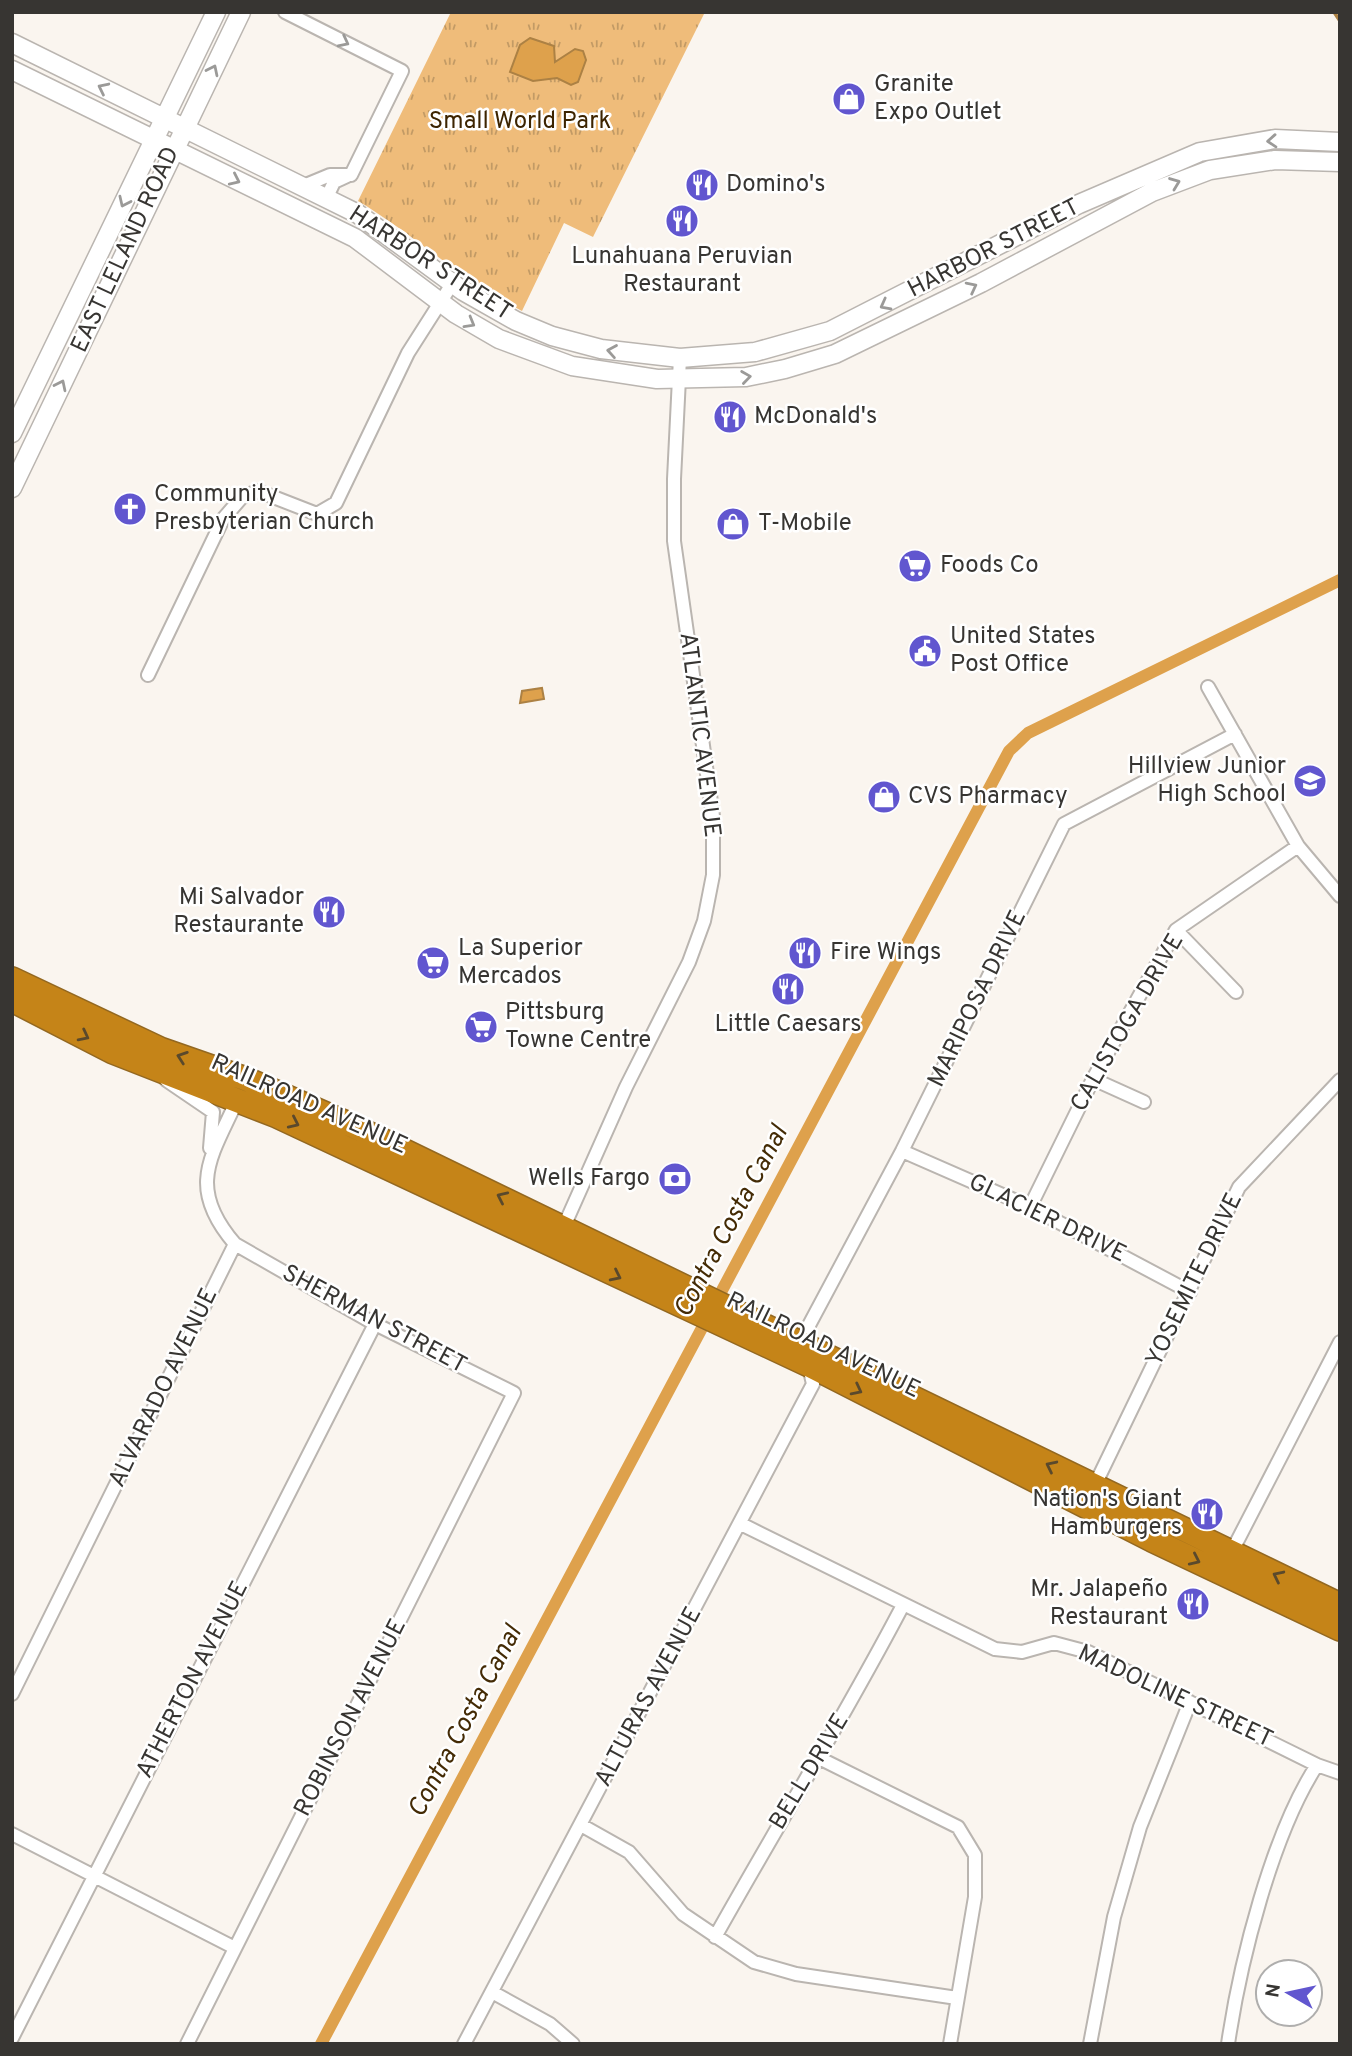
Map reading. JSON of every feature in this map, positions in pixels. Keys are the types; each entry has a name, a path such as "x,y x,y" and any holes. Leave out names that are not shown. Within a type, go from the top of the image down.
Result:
{"highway":[{"name":"RAILROAD AVENUE","path":"12,979 241,1090"},
{"name":"RAILROAD AVENUE","path":"12,1000 113,1052 153,1068 241,1090 353,1126 559,1236 1226,1563 1340,1629"},
{"name":"RAILROAD AVENUE","path":"1226,1563 1340,1605"}],"street":[{"name":"EAST LELAND ROAD","path":"12,433 216,12"},
{"name":"EAST LELAND ROAD","path":"12,488 241,12"},
{"path":"285,12 402,71 351,175 334,182 326,199"},
{"name":"HARBOR STREET","path":"12,43 164,117 382,229 452,284 498,312 552,336 617,352 680,358 735,355 773,349 858,320 1079,204 1178,159 1228,146 1275,139 1340,142"},
{"name":"HARBOR STREET","path":"12,70 355,238 439,302 499,339 559,363 619,375 678,380 731,379 772,372 817,360 868,340 1152,192 1210,170 1275,160 1340,162"},
{"path":"301,187 330,175 351,175"},
{"path":"148,675 216,532 237,501 258,491 317,514 336,503 408,353 452,284"},
{"path":"858,320 868,340"},
{"name":"ATLANTIC AVENUE","path":"559,1236 626,1087 689,961 704,921 713,875 713,816 674,541 680,358"},
{"path":"1208,687 1298,846 1340,896"},
{"name":"MARIPOSA DRIVE","path":"806,1355 807,1329 902,1151 1064,824 1235,734"},
{"name":"CALISTOGA DRIVE","path":"1030,1207 1093,1079 1176,930 1298,846"},
{"path":"1176,930 1236,992"},
{"path":"153,1068 178,1090 213,1112 215,1120 206,1190 210,1209 235,1244"},
{"path":"1093,1079 1144,1102"},
{"name":"YOSEMITE DRIVE","path":"1089,1496 1239,1187 1340,1080"},
{"path":"208,1164 241,1090"},
{"name":"GLACIER DRIVE","path":"902,1151 1030,1207 1190,1292"},
{"name":"SHERMAN STREET","path":"235,1244 375,1324 514,1393"},
{"name":"ALVARADO AVENUE","path":"12,1694 235,1244"},
{"name":"ATHERTON AVENUE","path":"12,2038 93,1874 375,1324"},
{"path":"1226,1563 1340,1342"},
{"name":"ALTURAS AVENUE","path":"464,2044 813,1384 806,1355"},
{"name":"ROBINSON AVENUE","path":"187,2044 514,1393"},
{"name":"MADOLINE STREET","path":"741,1524 995,1649 1022,1652 1054,1643 1087,1651 1317,1765 1340,1773"},
{"name":"BELL DRIVE","path":"715,1937 817,1757 845,1716 903,1605"},
{"path":"1090,2044 1114,1917 1140,1827 1190,1702"},
{"path":"817,1757 958,1827 975,1854 975,1897 950,2044"},
{"path":"1228,2044 1251,1937 1276,1858 1301,1790 1317,1765"},
{"path":"581,1825 629,1852 683,1914 754,1962 796,1974 957,1998"},
{"path":"12,1834 235,1948"},
{"path":"492,1992 550,2024 573,2044"}],"green space":[{"name":"Small World Park","path":"451,12 705,12 593,237 564,223 522,311 479,286 358,201"}],"shaded area":[{"path":"530,38 554,46 555,62 575,49 583,51 586,60 578,82 571,85 557,78 533,81 510,72 520,45"},
{"path":"542,688 544,699 520,703 522,691"}],"waterway":[{"path":"1334,12 1340,21"},
{"name":"Contra Costa Canal","path":"321,2044 1009,751 1028,733 1340,580"}],"place":[{"name":"Granite Expo Outlet","path":"849,99"},
{"name":"Domino's","path":"702,185"},
{"name":"Lunahuana Peruvian Restaurant","path":"682,221"},
{"name":"McDonald's","path":"730,417"},
{"name":"Community Presbyterian Church","path":"130,509"},
{"name":"T-Mobile","path":"733,524"},
{"name":"Foods Co","path":"915,566"},
{"name":"United States Post Office","path":"925,651"},
{"name":"Hillview Junior High School","path":"1310,781"},
{"name":"CVS Pharmacy","path":"884,797"},
{"name":"Mi Salvador Restaurante","path":"329,912"},
{"name":"Fire Wings","path":"805,953"},
{"name":"La Superior Mercados","path":"433,963"},
{"name":"Little Caesars","path":"788,989"},
{"name":"Pittsburg Towne Centre","path":"481,1027"},
{"name":"Wells Fargo","path":"675,1179"},
{"name":"Nation's Giant Hamburgers","path":"1207,1514"},
{"name":"Mr. Jalapeño Restaurant","path":"1193,1604"}]}
